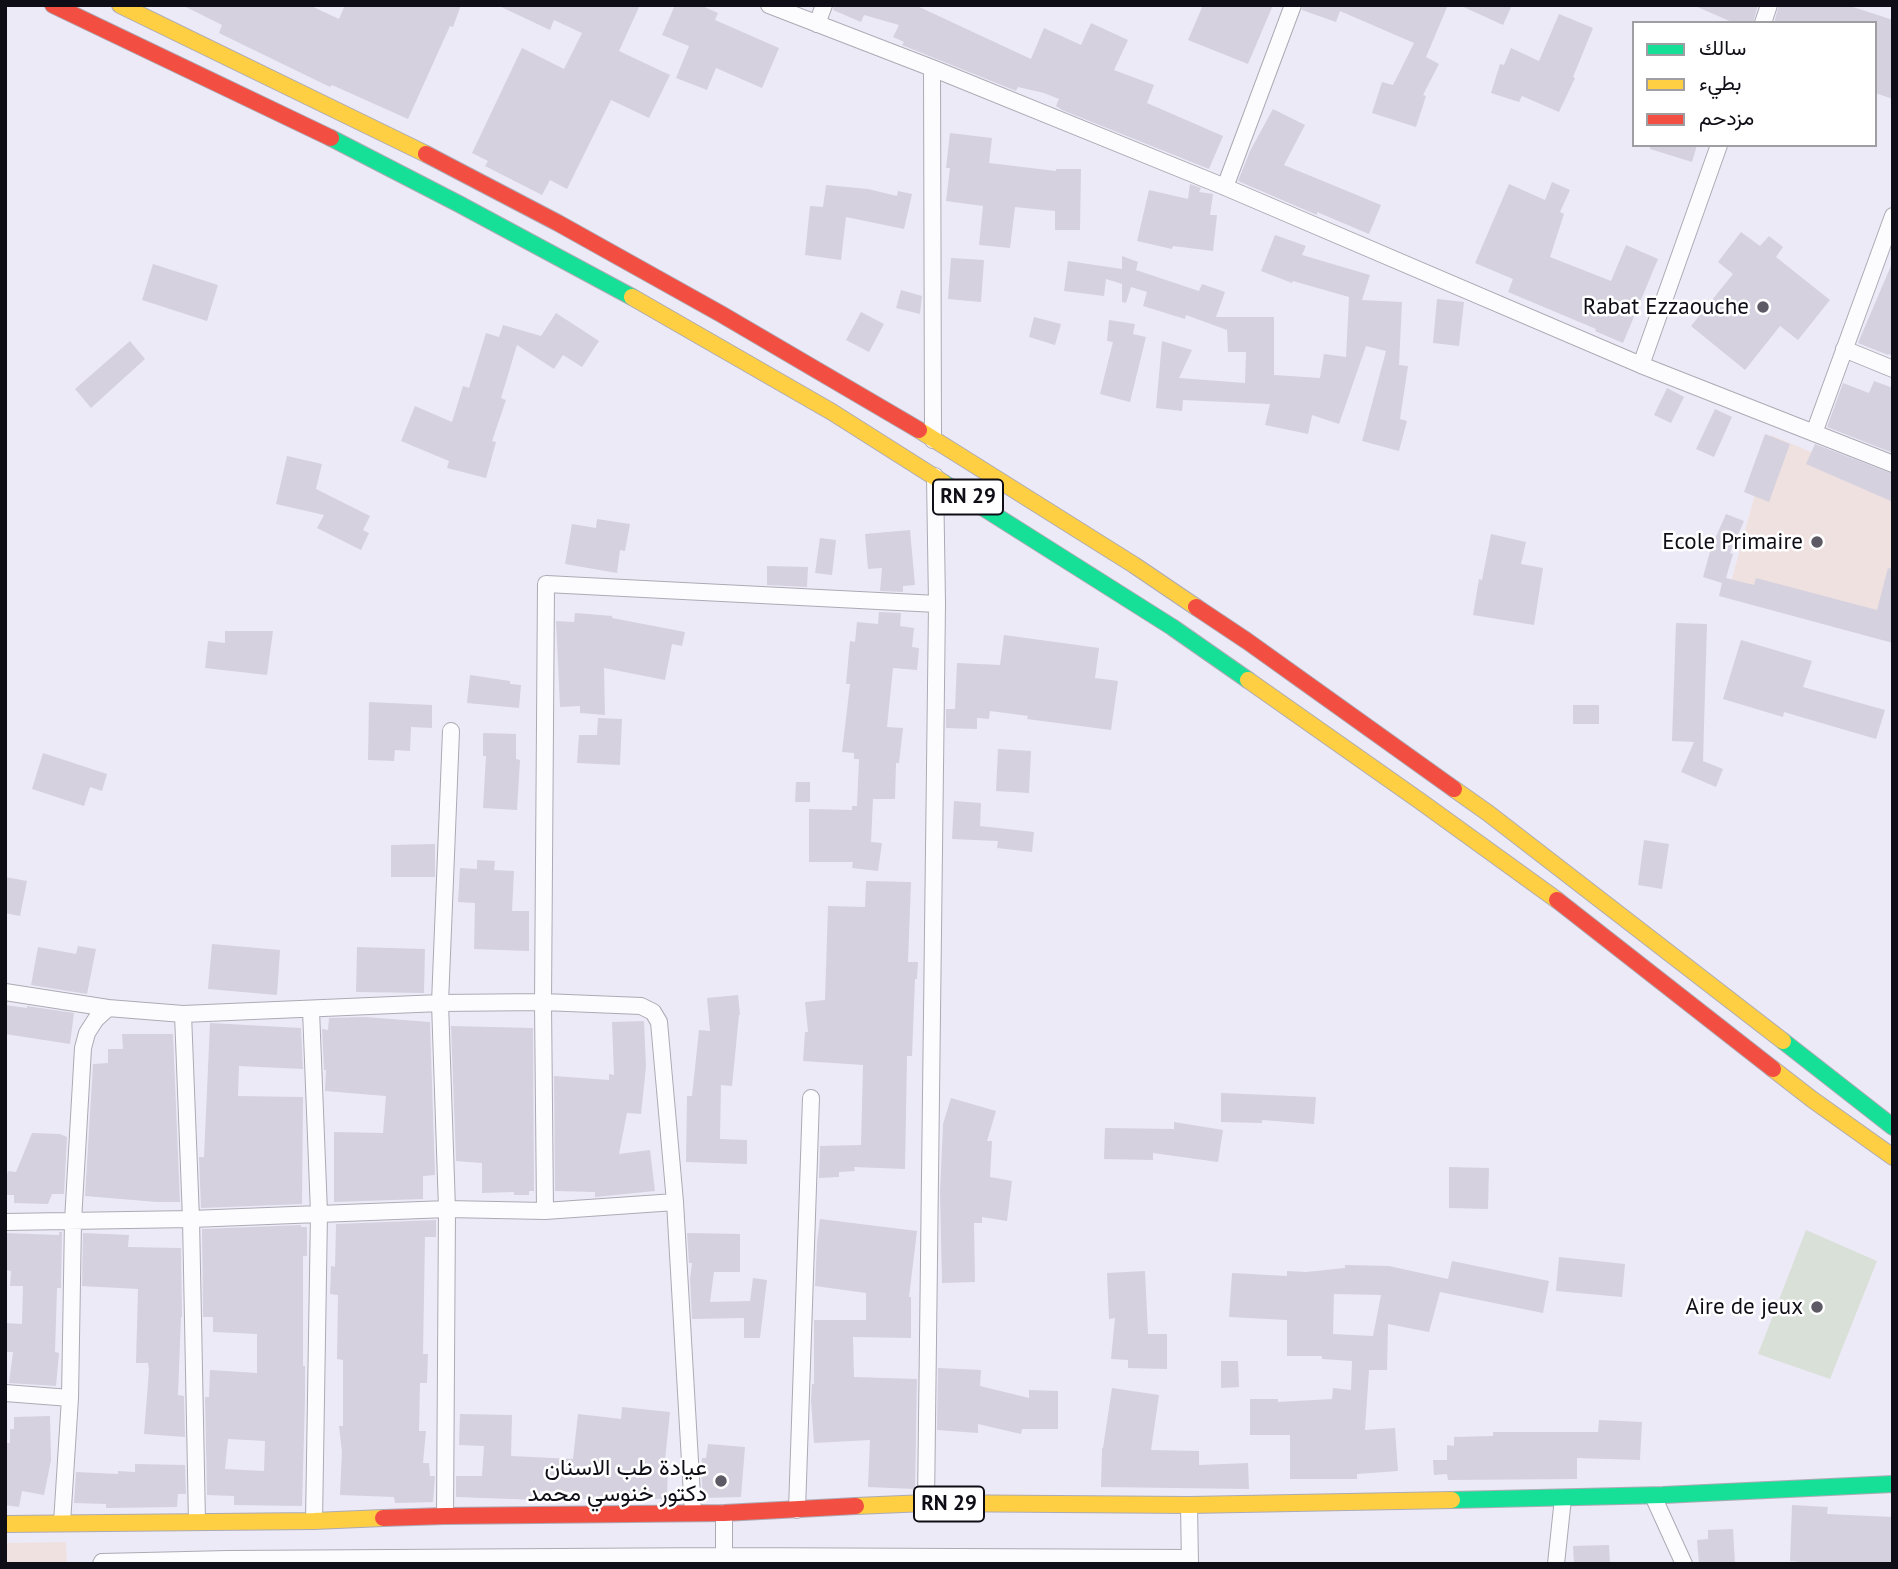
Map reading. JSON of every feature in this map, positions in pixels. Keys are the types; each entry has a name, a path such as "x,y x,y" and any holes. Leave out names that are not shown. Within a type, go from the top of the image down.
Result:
{"main road":[{"name":"RN 29","path":"53,5 335,140 459,204 672,319 832,412 1172,627 1420,801 1544,890 1803,1092 1893,1157"},
{"name":"RN 29","path":"120,5 381,131 558,223 756,334 933,438 1134,565 1247,640 1488,813 1893,1127"},
{"name":"RN 29","path":"5,1524 724,1513 926,1503 1189,1505 1563,1499 1893,1484"}],"street":[{"path":"769,5 1225,187 1641,365 1893,464"},
{"path":"817,24 824,5"},
{"path":"1225,187 1293,5"},
{"path":"926,1503 937,604 933,438 932,68"},
{"path":"1641,365 1718,147"},
{"path":"1814,433 1893,216"},
{"path":"1844,349 1893,369"},
{"path":"545,1211 543,1002 547,584 937,604"},
{"path":"445,1516 447,1209 440,1003 451,731"},
{"path":"5,992 108,1008 183,1014 440,1003 543,1002 641,1006 653,1012 659,1021 675,1202 693,1513"},
{"path":"62,1522 69,1398 73,1221 83,1048 87,1033 96,1019 108,1008"},
{"path":"311,1010 318,1213 314,1521"},
{"path":"183,1014 191,1219 197,1522"},
{"path":"797,1510 811,1098"},
{"path":"5,1222 191,1219 447,1209 545,1211 675,1202"},
{"path":"5,1393 69,1398"},
{"path":"1653,1496 1684,1564"},
{"path":"1556,1564 1563,1499"},
{"path":"101,1564 724,1560 1190,1561 1189,1505"},
{"path":"724,1513 724,1560"}],"shaded area":[{"name":"Ecole Primaire","path":"1771,435 1893,487 1893,637 1727,597"},
{"name":"Aire de jeux","path":"1806,1230 1877,1261 1830,1379 1758,1354"},
{"path":"66,1542 67,1564 5,1564 5,1543"}],"building":[{"path":"182,5 309,5 339,19 345,5 461,5 408,119 332,85 330,87 219,33 222,25"},
{"path":"497,5 640,5 619,51 670,75 649,118 611,100 567,189 550,180 542,195 485,166 488,161 472,153 522,48 564,69 582,33 554,20 550,30"},
{"path":"675,5 700,5 718,13 715,20 779,48 762,88 716,68 707,90 676,78 689,46 662,35"},
{"path":"834,5 915,5 1031,59 1044,28 1081,45 1091,23 1128,40 1114,70 1154,85 1147,103 1223,136 1209,169 1062,110 1056,106 1059,99 1018,87 1016,91 902,45 904,42 893,37 899,25 864,15 861,22 833,10"},
{"path":"1203,5 1273,5 1248,64 1188,40"},
{"path":"1303,5 1448,5 1426,57 1439,64 1423,95 1426,96 1416,127 1372,113 1382,82 1393,85 1414,43 1340,11 1336,22 1302,10"},
{"path":"1459,5 1512,5 1503,25"},
{"path":"1693,5 1758,5 1754,21 1729,21"},
{"path":"1779,5 1847,5 1893,20 1893,99 1877,94 1877,21 1775,21"},
{"path":"1559,14 1593,28 1559,112 1522,96 1519,102 1491,93 1500,64 1504,65 1511,48 1539,61"},
{"path":"1273,109 1305,125 1284,165 1381,205 1369,234 1238,181 1250,151"},
{"path":"950,133 992,138 989,163 1056,171 1081,169 1080,230 1055,230 1055,211 1015,207 1010,248 979,245 983,206 946,201"},
{"path":"1650,147 1696,147 1692,162"},
{"path":"1552,182 1570,190 1560,212 1564,214 1550,257 1611,281 1626,245 1658,259 1623,343 1508,292 1513,279 1475,263 1509,184 1545,200"},
{"path":"1190,184 1201,188 1199,192 1213,194 1210,215 1217,215 1213,251 1173,246 1172,249 1137,241 1149,190 1188,199"},
{"path":"826,185 868,189 897,196 898,191 912,194 904,229 846,217 841,260 805,255 810,206 823,207"},
{"path":"1741,232 1760,246 1769,236 1783,247 1776,257 1830,300 1798,340 1780,326 1745,370 1691,326 1733,274 1718,262"},
{"path":"1275,235 1306,246 1302,255 1370,275 1362,300 1402,302 1399,365 1408,366 1400,419 1407,421 1399,451 1362,441 1386,351 1366,346 1339,424 1312,415 1308,434 1265,425 1270,404 1183,400 1182,411 1156,408 1162,341 1192,350 1179,378 1245,383 1246,352 1228,352 1227,330 1186,315 1185,319 1143,306 1147,292 1131,287 1126,303 1122,302 1122,284 1106,279 1104,296 1064,291 1068,261 1122,269 1122,256 1138,262 1136,270 1199,291 1202,284 1225,292 1216,317 1274,317 1274,375 1320,378 1324,354 1346,357 1349,297 1293,281 1292,283 1261,271"},
{"path":"951,258 984,260 981,302 948,299"},
{"path":"1893,261 1893,356 1858,343"},
{"path":"153,264 218,285 207,321 142,300"},
{"path":"901,290 922,296 920,314 896,308"},
{"path":"1437,299 1464,302 1459,346 1433,343"},
{"path":"861,312 884,324 869,352 846,340"},
{"path":"556,313 599,341 582,367 563,355 554,369 517,345 501,398 506,400 492,441 496,442 486,478 447,468 449,461 401,441 415,406 452,422 463,386 469,388 486,333 499,337 503,325 541,336"},
{"path":"1034,317 1061,324 1055,345 1029,337"},
{"path":"1109,320 1135,324 1133,334 1146,337 1130,402 1100,394 1113,342 1107,341"},
{"path":"130,341 145,359 91,408 75,389"},
{"path":"1874,381 1893,388 1893,453 1827,427 1843,383 1869,393"},
{"path":"1667,388 1684,397 1671,423 1654,415"},
{"path":"1715,409 1732,417 1714,457 1696,449"},
{"path":"1765,434 1790,444 1769,502 1744,492"},
{"path":"1815,444 1893,474 1893,502 1806,464"},
{"path":"287,456 322,464 316,489 370,516 363,530 369,533 361,550 317,528 324,515 276,504"},
{"path":"1726,514 1744,521 1730,553 1733,554 1726,578 1754,585 1756,578 1877,610 1888,568 1893,569 1893,643 1719,596 1722,583 1703,577 1711,548"},
{"path":"597,519 630,524 625,551 620,550 617,573 565,564 572,524 596,528"},
{"path":"910,530 915,585 903,586 903,592 880,591 882,568 868,569 865,534"},
{"path":"1491,534 1526,542 1521,564 1543,568 1534,625 1473,615"},
{"path":"820,538 836,540 832,575 815,573"},
{"path":"767,566 808,567 807,587 767,585"},
{"path":"879,612 901,613 900,626 914,628 912,647 919,648 917,670 893,668 887,727 903,728 899,763 896,763 895,799 873,799 871,842 882,843 878,871 852,868 853,862 809,862 809,809 852,810 852,806 857,806 859,759 854,759 854,753 842,752 850,684 846,684 850,641 855,642 857,622 878,624"},
{"path":"575,613 612,616 685,632 682,646 672,644 665,680 604,668 605,715 580,713 580,706 560,707 556,621 574,622"},
{"path":"1676,623 1707,624 1703,761 1723,769 1716,787 1681,772 1694,742 1672,741"},
{"path":"225,631 273,631 267,675 205,668 208,641 225,643"},
{"path":"1004,635 1099,648 1095,678 1118,681 1111,730 1027,719 1028,716 990,711 989,719 977,718 977,729 946,728 946,709 955,709 957,663 1000,665"},
{"path":"1741,640 1812,661 1803,687 1885,710 1876,739 1784,712 1783,717 1723,699"},
{"path":"470,675 521,685 519,708 467,703"},
{"path":"369,702 432,705 432,728 411,727 410,751 395,750 394,761 368,760"},
{"path":"1573,705 1599,705 1599,724 1573,724"},
{"path":"598,718 622,719 620,765 577,763 579,735 597,735"},
{"path":"483,733 516,734 516,759 520,760 517,810 483,808 486,756 483,756"},
{"path":"998,749 1031,751 1029,793 996,791"},
{"path":"43,753 107,774 102,791 90,787 84,806 32,789"},
{"path":"796,782 810,782 810,802 795,802"},
{"path":"954,801 981,803 980,826 1034,832 1032,852 997,848 998,841 952,839"},
{"path":"1644,840 1669,844 1662,889 1638,885"},
{"path":"435,844 435,877 391,877 391,845"},
{"path":"477,860 495,861 494,870 514,871 512,911 529,911 529,951 474,949 475,903 458,902 460,868 477,869"},
{"path":"5,877 27,881 20,916 5,913"},
{"path":"866,881 911,882 908,962 918,962 912,1056 907,1056 905,1169 854,1167 855,1171 839,1172 839,1177 819,1178 820,1146 861,1145 863,1065 803,1061 805,1032 808,1032 805,1002 825,1000 828,906 865,907"},
{"path":"212,944 280,950 277,995 208,989"},
{"path":"78,946 96,949 87,994 31,985 38,947 76,954"},
{"path":"357,947 425,949 424,993 356,992"},
{"path":"738,995 740,1015 732,1086 721,1085 720,1139 747,1140 747,1164 686,1162 687,1096 692,1096 699,1030 710,1031 707,998"},
{"path":"5,1005 74,1013 70,1044 5,1034"},
{"path":"365,1017 430,1022 435,1175 423,1176 423,1199 334,1202 334,1132 383,1133 386,1096 325,1091 322,1029 328,1030 329,1018"},
{"path":"644,1021 646,1067 641,1114 627,1113 619,1154 650,1150 655,1191 595,1197 595,1192 555,1191 554,1076 609,1080 609,1074 614,1075 612,1022"},
{"path":"210,1023 301,1028 303,1069 239,1066 238,1096 303,1097 302,1204 201,1208 199,1157 204,1157"},
{"path":"451,1026 533,1028 534,1191 529,1191 529,1195 514,1195 514,1192 482,1193 482,1163 456,1161"},
{"path":"122,1034 173,1034 180,1202 85,1196 93,1064 108,1063 108,1049 123,1049"},
{"path":"1221,1093 1316,1097 1314,1124 1262,1120 1262,1123 1221,1122"},
{"path":"951,1098 996,1111 987,1141 992,1141 990,1177 1012,1181 1007,1221 982,1217 982,1223 974,1223 975,1282 942,1283 940,1192 943,1124"},
{"path":"1174,1122 1223,1130 1218,1162 1153,1153 1153,1160 1104,1159 1105,1128 1174,1129"},
{"path":"32,1133 60,1134 67,1137 64,1194 52,1194 48,1204 14,1203 14,1195 5,1195 8,1171 16,1172"},
{"path":"1449,1167 1489,1168 1488,1209 1449,1208"},
{"path":"820,1219 917,1231 909,1297 911,1338 853,1337 854,1377 917,1379 915,1489 868,1487 870,1440 814,1443 811,1400 814,1384 814,1320 866,1320 866,1293 815,1286"},
{"path":"436,1220 436,1237 425,1237 423,1354 428,1354 427,1383 420,1383 419,1431 426,1431 423,1463 429,1463 430,1476 435,1476 433,1502 395,1503 394,1497 340,1495 342,1452 339,1426 343,1426 343,1360 337,1359 338,1295 330,1294 331,1266 335,1267 336,1224"},
{"path":"301,1225 307,1227 307,1256 303,1256 305,1399 302,1506 234,1505 234,1496 207,1495 205,1397 209,1397 210,1370 257,1373 257,1334 213,1332 213,1317 203,1317 202,1229","holes":["228,1439 265,1441 264,1471 225,1469"]},
{"path":"59,1232 62,1232 61,1288 57,1288 55,1352 59,1353 56,1386 9,1383 13,1352 5,1352 5,1323 22,1324 23,1286 10,1286 11,1271 5,1270 5,1233 59,1235"},
{"path":"83,1233 129,1235 128,1247 181,1248 182,1317 178,1395 184,1396 185,1437 144,1434 149,1370 148,1363 136,1363 138,1289 82,1286"},
{"path":"687,1233 740,1234 740,1272 714,1272 710,1302 750,1301 753,1278 767,1280 760,1338 744,1338 744,1318 692,1319 692,1263 689,1263"},
{"path":"1559,1257 1625,1264 1622,1297 1556,1291"},
{"path":"1452,1261 1549,1281 1543,1313 1440,1292 1429,1332 1388,1324 1387,1370 1369,1370 1365,1430 1395,1428 1398,1471 1357,1474 1357,1479 1290,1479 1290,1435 1250,1435 1250,1399 1278,1399 1278,1402 1332,1399 1333,1388 1351,1390 1352,1361 1322,1359 1322,1356 1287,1356 1287,1320 1229,1317 1232,1273 1287,1276 1287,1271 1345,1268 1345,1265 1389,1266 1448,1279","holes":["1334,1294 1381,1295 1373,1336 1333,1334"]},
{"path":"1145,1271 1148,1334 1167,1334 1167,1369 1128,1368 1128,1360 1111,1359 1115,1318 1109,1319 1107,1273"},
{"path":"1221,1361 1238,1361 1239,1387 1221,1388"},
{"path":"938,1368 981,1370 980,1386 1029,1398 1029,1390 1058,1391 1058,1429 1022,1429 1021,1434 978,1424 978,1433 937,1430"},
{"path":"1112,1388 1159,1395 1151,1450 1199,1451 1199,1465 1248,1463 1249,1489 1101,1487 1102,1448"},
{"path":"622,1407 670,1412 665,1460 668,1460 667,1499 575,1499 575,1492 540,1491 540,1500 456,1497 456,1476 482,1476 484,1446 459,1445 460,1414 512,1415 511,1456 573,1459 578,1414 621,1419"},
{"path":"50,1416 51,1460 44,1495 22,1491 19,1507 5,1505 5,1443 10,1443 10,1429 14,1429 14,1417"},
{"path":"1599,1420 1642,1422 1640,1460 1577,1458 1577,1479 1448,1480 1447,1474 1434,1475 1433,1460 1447,1460 1447,1445 1454,1446 1454,1437 1493,1436 1493,1432 1598,1432"},
{"name":"عيادة طب الاسنان دكتور خنوسي محمد","path":"708,1444 745,1447 741,1497 703,1498 701,1468"},
{"path":"135,1464 185,1465 186,1494 178,1494 177,1507 106,1508 106,1504 74,1503 76,1472 135,1472"},
{"path":"1792,1505 1828,1507 1827,1514 1893,1517 1893,1564 1790,1561"},
{"path":"1733,1529 1735,1564 1699,1564 1697,1540 1708,1539 1708,1530"},
{"path":"1609,1545 1610,1564 1574,1564 1573,1546"}],"traffic: fast":[{"path":"331,138 632,297"},
{"path":"944,483 1172,627 1248,680"},
{"path":"1783,1041 1893,1127"},
{"path":"1452,1500 1663,1495 1893,1484"}],"traffic: slow":[{"path":"120,5 426,154"},
{"path":"632,297 832,412 944,483"},
{"path":"919,430 1196,607"},
{"path":"1248,680 1557,900"},
{"path":"1454,789 1783,1041"},
{"path":"1773,1069 1893,1157"},
{"path":"856,1506 926,1503 1189,1505 1452,1500"},
{"path":"5,1524 383,1518"}],"traffic: jam":[{"path":"53,5 331,138"},
{"path":"426,154 558,223 721,314 919,430"},
{"path":"1196,607 1454,789"},
{"path":"1557,900 1773,1069"},
{"path":"383,1518 724,1513 856,1506"}],"place":[{"name":"Rabat Ezzaouche","path":"1763,307"},
{"name":"Ecole Primaire","path":"1817,542"},
{"name":"Aire de jeux","path":"1817,1307"},
{"name":"عيادة طب الاسنان دكتور خنوسي محمد","path":"721,1481"}]}
